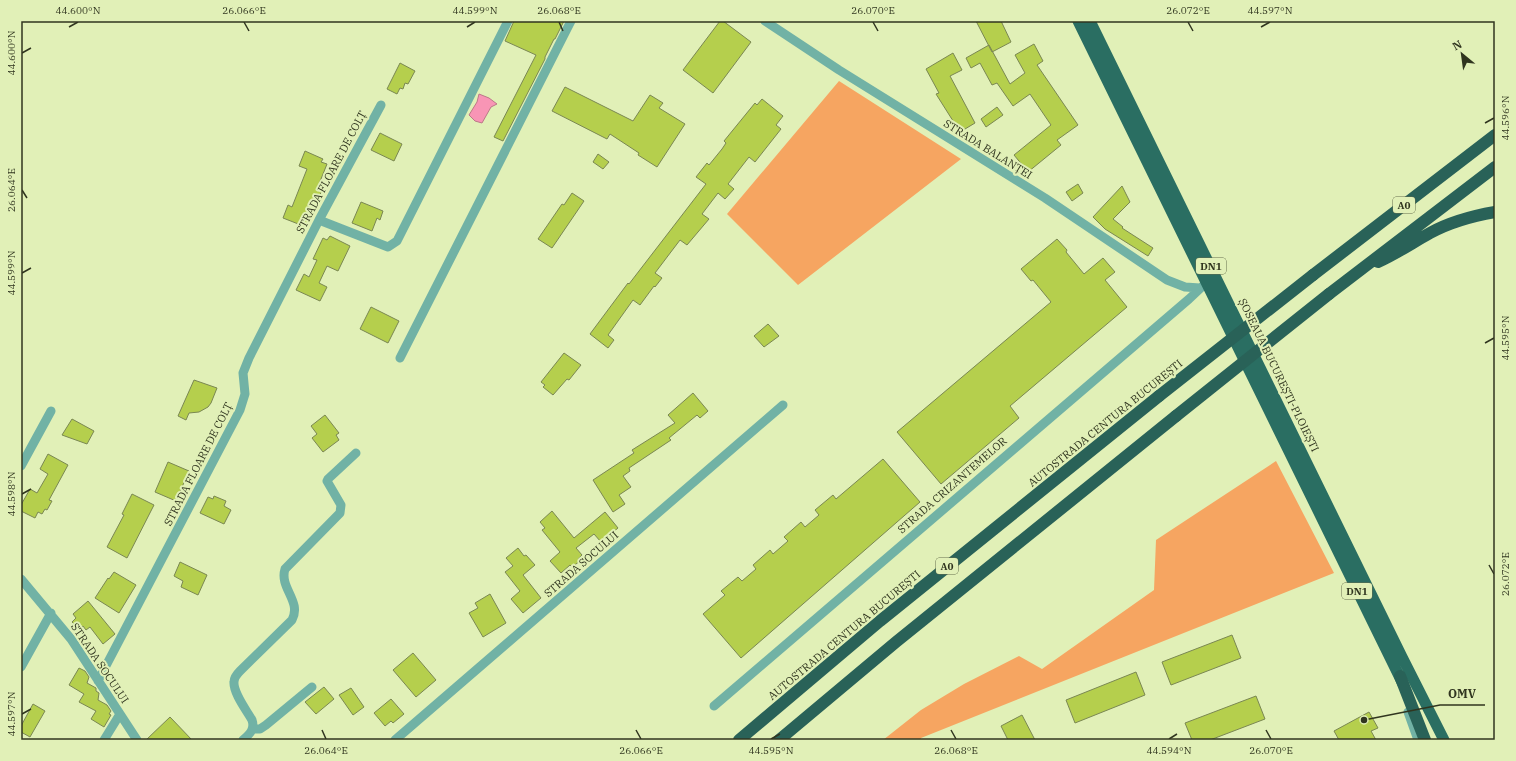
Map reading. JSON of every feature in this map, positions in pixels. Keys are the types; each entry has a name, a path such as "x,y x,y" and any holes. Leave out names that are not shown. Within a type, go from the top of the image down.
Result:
{"highway":[{"name":"DN1","path":"1078,21 1203,286 1431,740"},
{"name":"ȘOSEAUA BUCUREȘTI-PLOIEȘTI","path":"1090,21 1444,740"},
{"name":"AUTOSTRADA CENTURA BUCUREȘTI","path":"739,740 880,621 1159,396 1313,274 1495,135"},
{"name":"A0","path":"779,740 902,637 1176,416 1355,273 1495,167"},
{"path":"1355,273 1394,255 1430,233 1449,224 1473,216 1495,212"},
{"path":"1400,676 1425,740"}],"street":[{"path":"319,220 388,248 396,241 508,21"},
{"path":"400,358 571,21"},
{"name":"STRADA BALANȚEI","path":"765,21 839,70 1045,198 1167,280 1185,287 1203,286"},
{"name":"STRADA FLOARE DE COLȚ","path":"98,681 240,410 246,394 244,373 248,358 319,220 381,105"},
{"name":"STRADA CRIZANTEMELOR","path":"714,706 1203,286"},
{"name":"STRADA SOCULUI","path":"395,740 783,405"},
{"path":"21,466 51,411"},
{"path":"253,729 252,720 236,692 234,684 235,678 240,671 292,620 295,606 283,580 284,569 340,513 341,505 328,484 328,479 356,453"},
{"name":"STRADA SOCULUI","path":"21,579 51,613 70,639 137,740"},
{"path":"21,667 51,613"},
{"path":"1400,676 1406,704 1418,740"},
{"path":"243,740 253,729 260,729 266,726 312,687"},
{"path":"104,740 120,714"}],"shaded area":[{"path":"839,81 961,159 798,285 727,214"},
{"path":"479,94 489,98 497,104 491,107 482,123 475,121 469,115 477,102"},
{"path":"1276,461 1334,573 921,738 921,740 883,740 921,710 964,684 1019,656 1042,669 1154,590 1156,540"}],"building":[{"path":"514,21 564,21 503,141 494,137 536,55 505,41"},
{"path":"720,21 723,21 751,42 713,93 683,70"},
{"path":"976,21 1001,21 1011,42 992,52"},
{"path":"1034,44 1043,61 1037,65 1078,125 1057,140 1061,145 1028,172 1014,155 1051,125 1030,94 1013,106 997,83 992,85 980,63 971,68 966,58 989,45 1010,84 1025,73 1015,55"},
{"path":"953,53 962,70 950,76 975,123 960,132 936,94 939,93 926,69"},
{"path":"400,63 415,71 408,84 405,83 403,89 400,88 397,94 387,89"},
{"path":"565,87 633,121 650,95 663,103 659,108 685,124 657,167 610,134 607,139 552,111"},
{"path":"762,99 783,116 776,125 781,129 755,162 749,157 728,184 734,189 725,199 718,193 702,214 709,219 687,245 680,240 655,273 662,278 640,305 633,300 608,335 614,340 608,348 590,334 706,184 696,177 707,163 709,165 722,149 726,143 724,141 755,103 757,105"},
{"path":"997,107 1003,115 986,127 981,119"},
{"path":"380,133 402,144 394,161 371,150"},
{"path":"305,151 323,159 321,162 327,164 317,189 322,191 313,206 306,227 283,218 288,205 292,207 307,169 299,166"},
{"path":"598,154 609,162 603,169 593,162"},
{"path":"1078,184 1083,193 1072,201 1066,192"},
{"path":"1122,186 1130,202 1113,219 1123,227 1122,228 1153,248 1148,256 1105,229 1093,217"},
{"path":"572,193 584,201 552,248 538,239 562,204 564,205"},
{"path":"361,202 383,211 380,220 377,218 372,231 352,223"},
{"path":"330,236 350,246 338,271 327,266 319,283 327,287 320,301 296,290 304,274 309,277 317,260 313,259 323,238 327,240"},
{"path":"1057,239 1084,274 1103,258 1115,272 1105,280 1127,307 1010,406 1019,418 941,484 897,432 1051,302 1033,280 1031,281 1021,269"},
{"path":"371,307 399,321 388,343 360,329"},
{"path":"768,324 779,336 764,347 754,336"},
{"path":"564,353 581,365 569,380 567,379 553,395 543,387 545,385 541,382"},
{"path":"194,380 217,388 208,407 199,412 189,413 186,420 178,416"},
{"path":"693,393 708,411 700,418 697,415 669,438 671,440 629,468 630,471 623,476 631,487 619,495 625,504 613,512 593,480 634,453 632,450 675,423 668,415"},
{"path":"325,415 339,433 336,435 339,440 323,452 312,438 317,434 311,426"},
{"path":"72,419 94,431 87,444 62,435"},
{"path":"48,454 68,465 49,500 52,501 47,510 45,509 42,514 38,512 35,518 21,511 21,505 30,489 37,493 48,474 40,469"},
{"path":"883,459 920,502 741,658 703,614 725,595 721,591 738,577 742,581 756,569 753,565 770,550 773,554 788,541 784,537 801,522 805,527 819,515 815,510 833,495 836,499"},
{"path":"168,462 189,471 176,501 155,492"},
{"path":"132,494 154,505 127,558 107,547 124,515 122,514"},
{"path":"214,496 226,501 224,506 231,510 224,524 200,513 208,497 213,499"},
{"path":"552,511 574,538 605,512 618,528 601,542 594,534 576,548 582,555 578,559 580,561 572,567 570,565 561,573 550,561 560,552 542,530 545,528 540,522"},
{"path":"518,548 524,556 526,555 535,565 523,575 541,598 523,613 511,599 520,591 505,572 513,566 506,558"},
{"path":"180,562 207,575 198,595 181,587 183,581 174,576"},
{"path":"114,572 136,585 119,613 95,598 108,578 109,579"},
{"path":"490,594 506,623 483,637 469,613 478,608 475,603"},
{"path":"88,601 115,634 103,644 90,627 86,630 83,626 79,629 72,622 76,618 73,614"},
{"path":"1232,635 1241,658 1171,685 1162,662"},
{"path":"413,653 436,680 416,697 393,670"},
{"path":"79,668 85,671 89,677 87,683 96,688 96,691 99,693 98,700 107,705 111,711 109,714 111,715 104,727 91,719 96,711 79,702 84,694 69,685"},
{"path":"1136,672 1145,695 1075,723 1066,700"},
{"path":"324,687 334,699 316,714 305,702"},
{"path":"351,688 364,707 353,715 339,695"},
{"path":"1256,696 1265,719 1210,740 1192,740 1185,723"},
{"path":"391,699 404,714 393,723 391,721 385,726 374,713"},
{"path":"33,704 45,711 30,737 21,732 21,726"},
{"path":"1369,712 1378,728 1371,731 1376,740 1339,740 1334,731"},
{"path":"1022,715 1035,740 1008,740 1001,726"},
{"path":"170,717 192,740 146,740"}],"place":[{"name":"OMV","path":"1364,720"}]}
